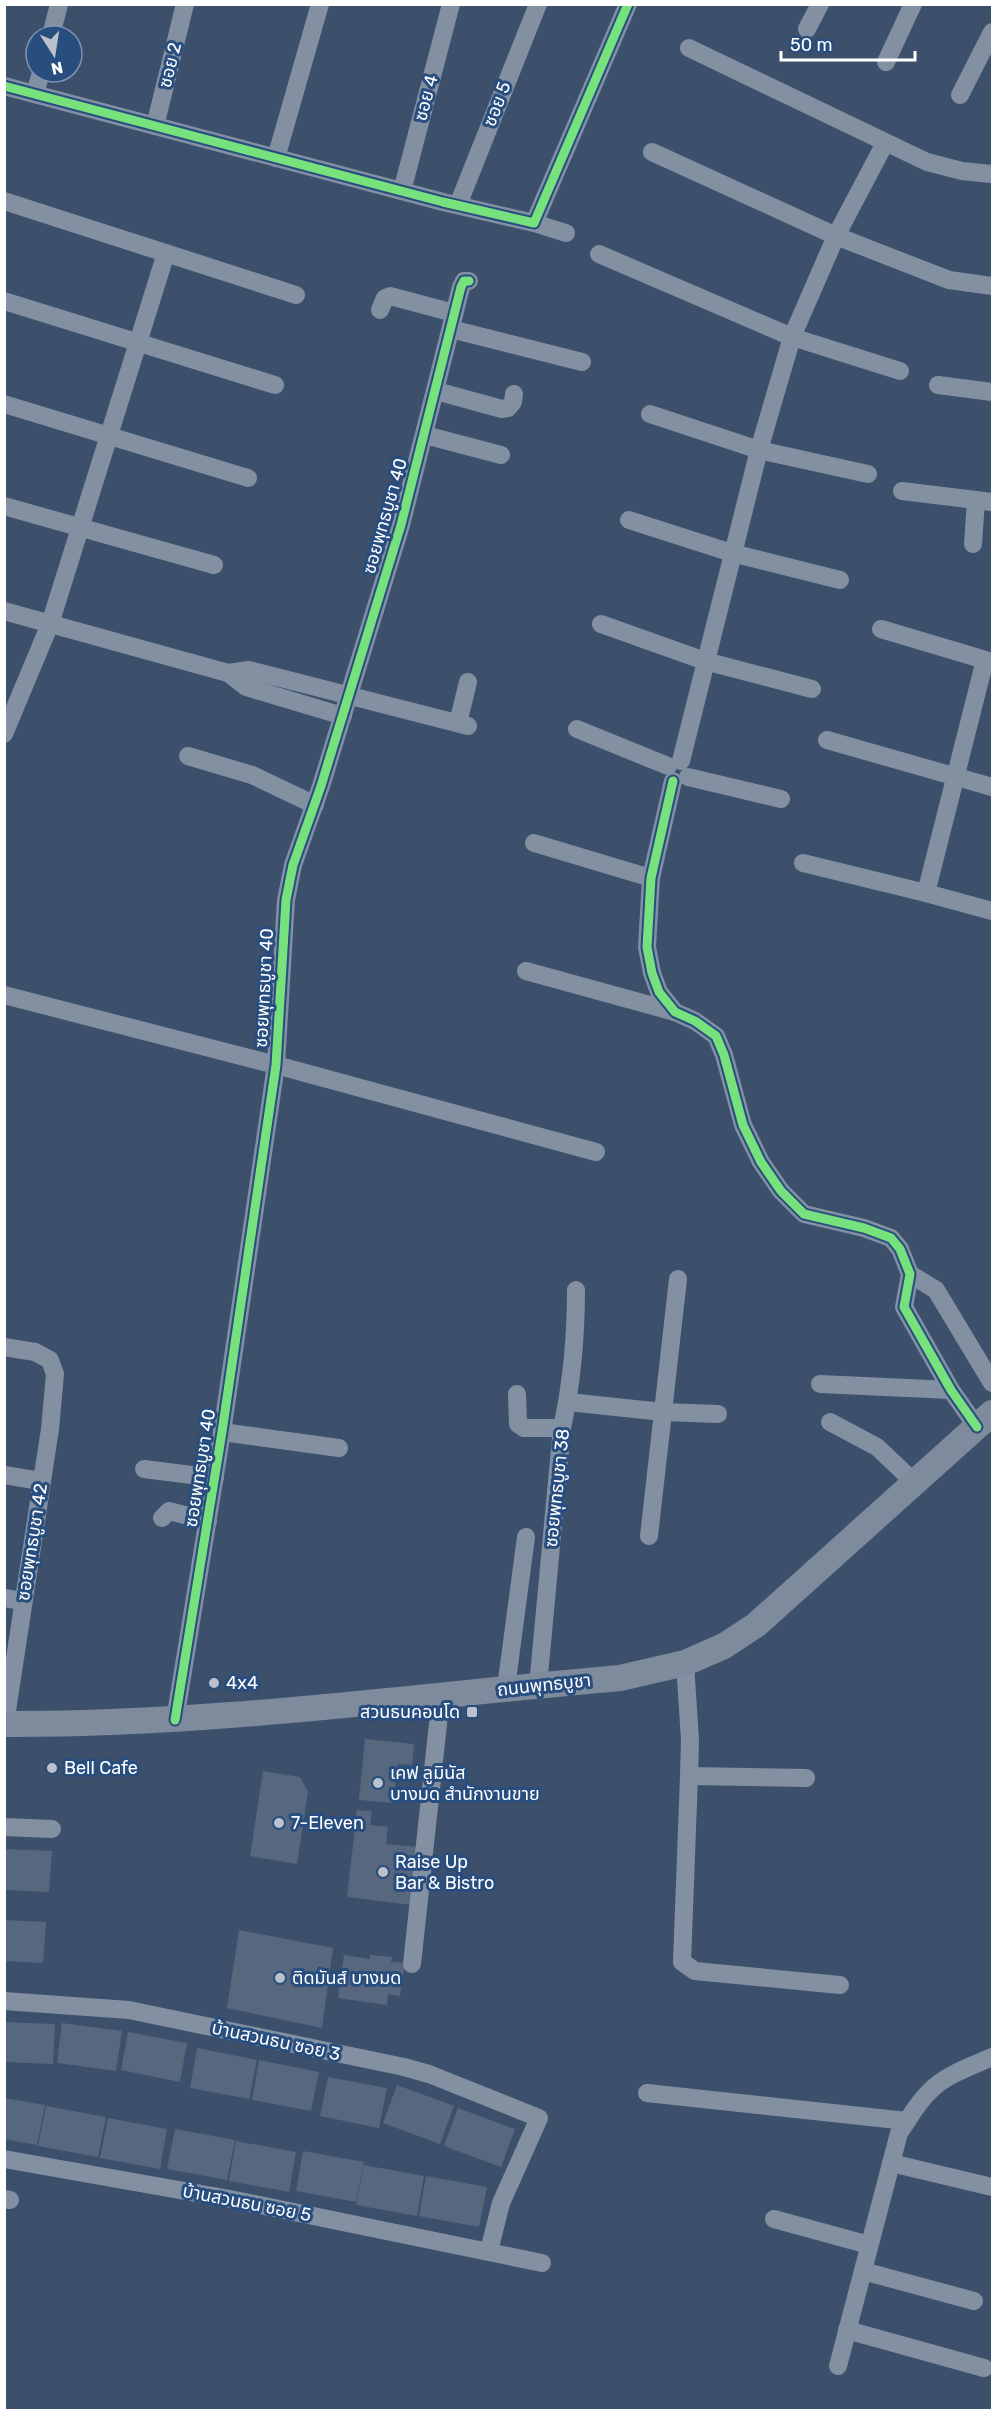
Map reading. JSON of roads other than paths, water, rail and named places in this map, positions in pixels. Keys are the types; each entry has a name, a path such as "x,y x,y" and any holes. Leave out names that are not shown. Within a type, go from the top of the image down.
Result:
{"main road":[{"name":"ถนนพุทธบูชา","path":"5,1724 100,1724 175,1720 633,1676 685,1663 724,1646 756,1625 985,1420"}],"street":[{"path":"54,24 59,4"},
{"name":"ซอย 2","path":"155,126 185,4"},
{"path":"276,158 320,4"},
{"name":"ซอย 4","path":"402,191 451,4"},
{"name":"ซอย 5","path":"458,205 538,4"},
{"path":"534,223 628,4"},
{"path":"807,29 820,4"},
{"path":"886,62 913,4"},
{"path":"960,95 993,32"},
{"path":"689,48 927,162 962,171 993,174"},
{"path":"35,94 38,84"},
{"path":"4,86 566,233"},
{"path":"675,1012 659,992 646,948 651,878 732,553 792,337 836,236 885,143"},
{"path":"652,152 836,236 949,280 993,286"},
{"path":"4,201 296,295"},
{"path":"4,734 50,624 166,253"},
{"path":"599,254 792,337 900,371"},
{"name":"ซอยพุทธบูชา 40","path":"175,1720 222,1432 276,1065 286,900 293,865 315,805 401,525 462,284 469,281"},
{"path":"380,310 385,298 390,296 453,321 582,362"},
{"path":"4,301 275,385"},
{"path":"938,385 993,392"},
{"path":"436,391 502,410 508,408 513,402 514,394"},
{"path":"4,404 248,478"},
{"path":"650,414 759,450 868,474"},
{"path":"425,435 501,455"},
{"path":"902,491 984,501 973,544"},
{"path":"4,506 214,565"},
{"path":"629,520 732,553 840,580"},
{"path":"4,611 228,673 246,687 343,716"},
{"path":"601,624 705,661 812,689"},
{"path":"881,628 989,661 954,777 926,893"},
{"path":"228,673 249,670 463,724 468,682"},
{"path":"577,729 678,771 781,799"},
{"path":"827,740 993,787"},
{"path":"188,756 252,775 315,805"},
{"path":"534,843 651,878"},
{"path":"803,863 993,911"},
{"path":"526,971 675,1012 695,1020 716,1036 724,1055 743,1125 761,1162 781,1191 804,1214 864,1228 891,1238 900,1250 910,1274 904,1307 951,1390 985,1420"},
{"path":"4,995 276,1065 596,1152"},
{"path":"910,1274 936,1290 993,1383"},
{"path":"649,1536 678,1279"},
{"name":"ซอยพุทธบูชา 38","path":"538,1686 562,1428 568,1402 576,1334 576,1290"},
{"name":"ซอยพุทธบูชา 42","path":"4,1347 35,1352 50,1360 55,1374 51,1429 41,1481 5,1724"},
{"path":"820,1384 951,1390"},
{"path":"517,1394 518,1424 524,1428 562,1428"},
{"path":"568,1402 663,1412 718,1414"},
{"path":"830,1422 877,1447 915,1483"},
{"path":"222,1432 339,1448"},
{"path":"144,1469 214,1478"},
{"path":"4,1475 41,1481"},
{"path":"162,1518 169,1511 208,1521"},
{"path":"506,1689 526,1537"},
{"path":"4,1598 23,1601"},
{"path":"685,1663 690,1740 682,1962 695,1971 840,1985"},
{"path":"412,1964 441,1696"},
{"path":"689,1776 806,1778"},
{"path":"4,1827 52,1829"},
{"name":"บ้านสวนธน ซอย 3","path":"4,2001 129,2010 404,2067 429,2074 539,2118 501,2203 489,2251"},
{"path":"838,2366 898,2133 917,2104 932,2088 965,2069 993,2057"},
{"path":"647,2093 908,2121"},
{"name":"บ้านสวนธน ซอย 5","path":"4,2159 230,2199 542,2263"},
{"path":"891,2163 993,2187"},
{"path":"774,2219 869,2246"},
{"path":"863,2271 974,2301"},
{"path":"847,2330 984,2368"}],"place":[{"name":"4x4","path":"214,1683"},
{"name":"สวนธนคอนโด","path":"472,1712"},
{"name":"Bell Cafe","path":"52,1768"},
{"name":"เคฟ ลูมินัส บางมด สำนักงานขาย","path":"378,1783"},
{"name":"7-Eleven","path":"279,1823"},
{"name":"Raise Up Bar & Bistro","path":"383,1872"},
{"name":"ติดมันส์ บางมด","path":"280,1978"}]}
